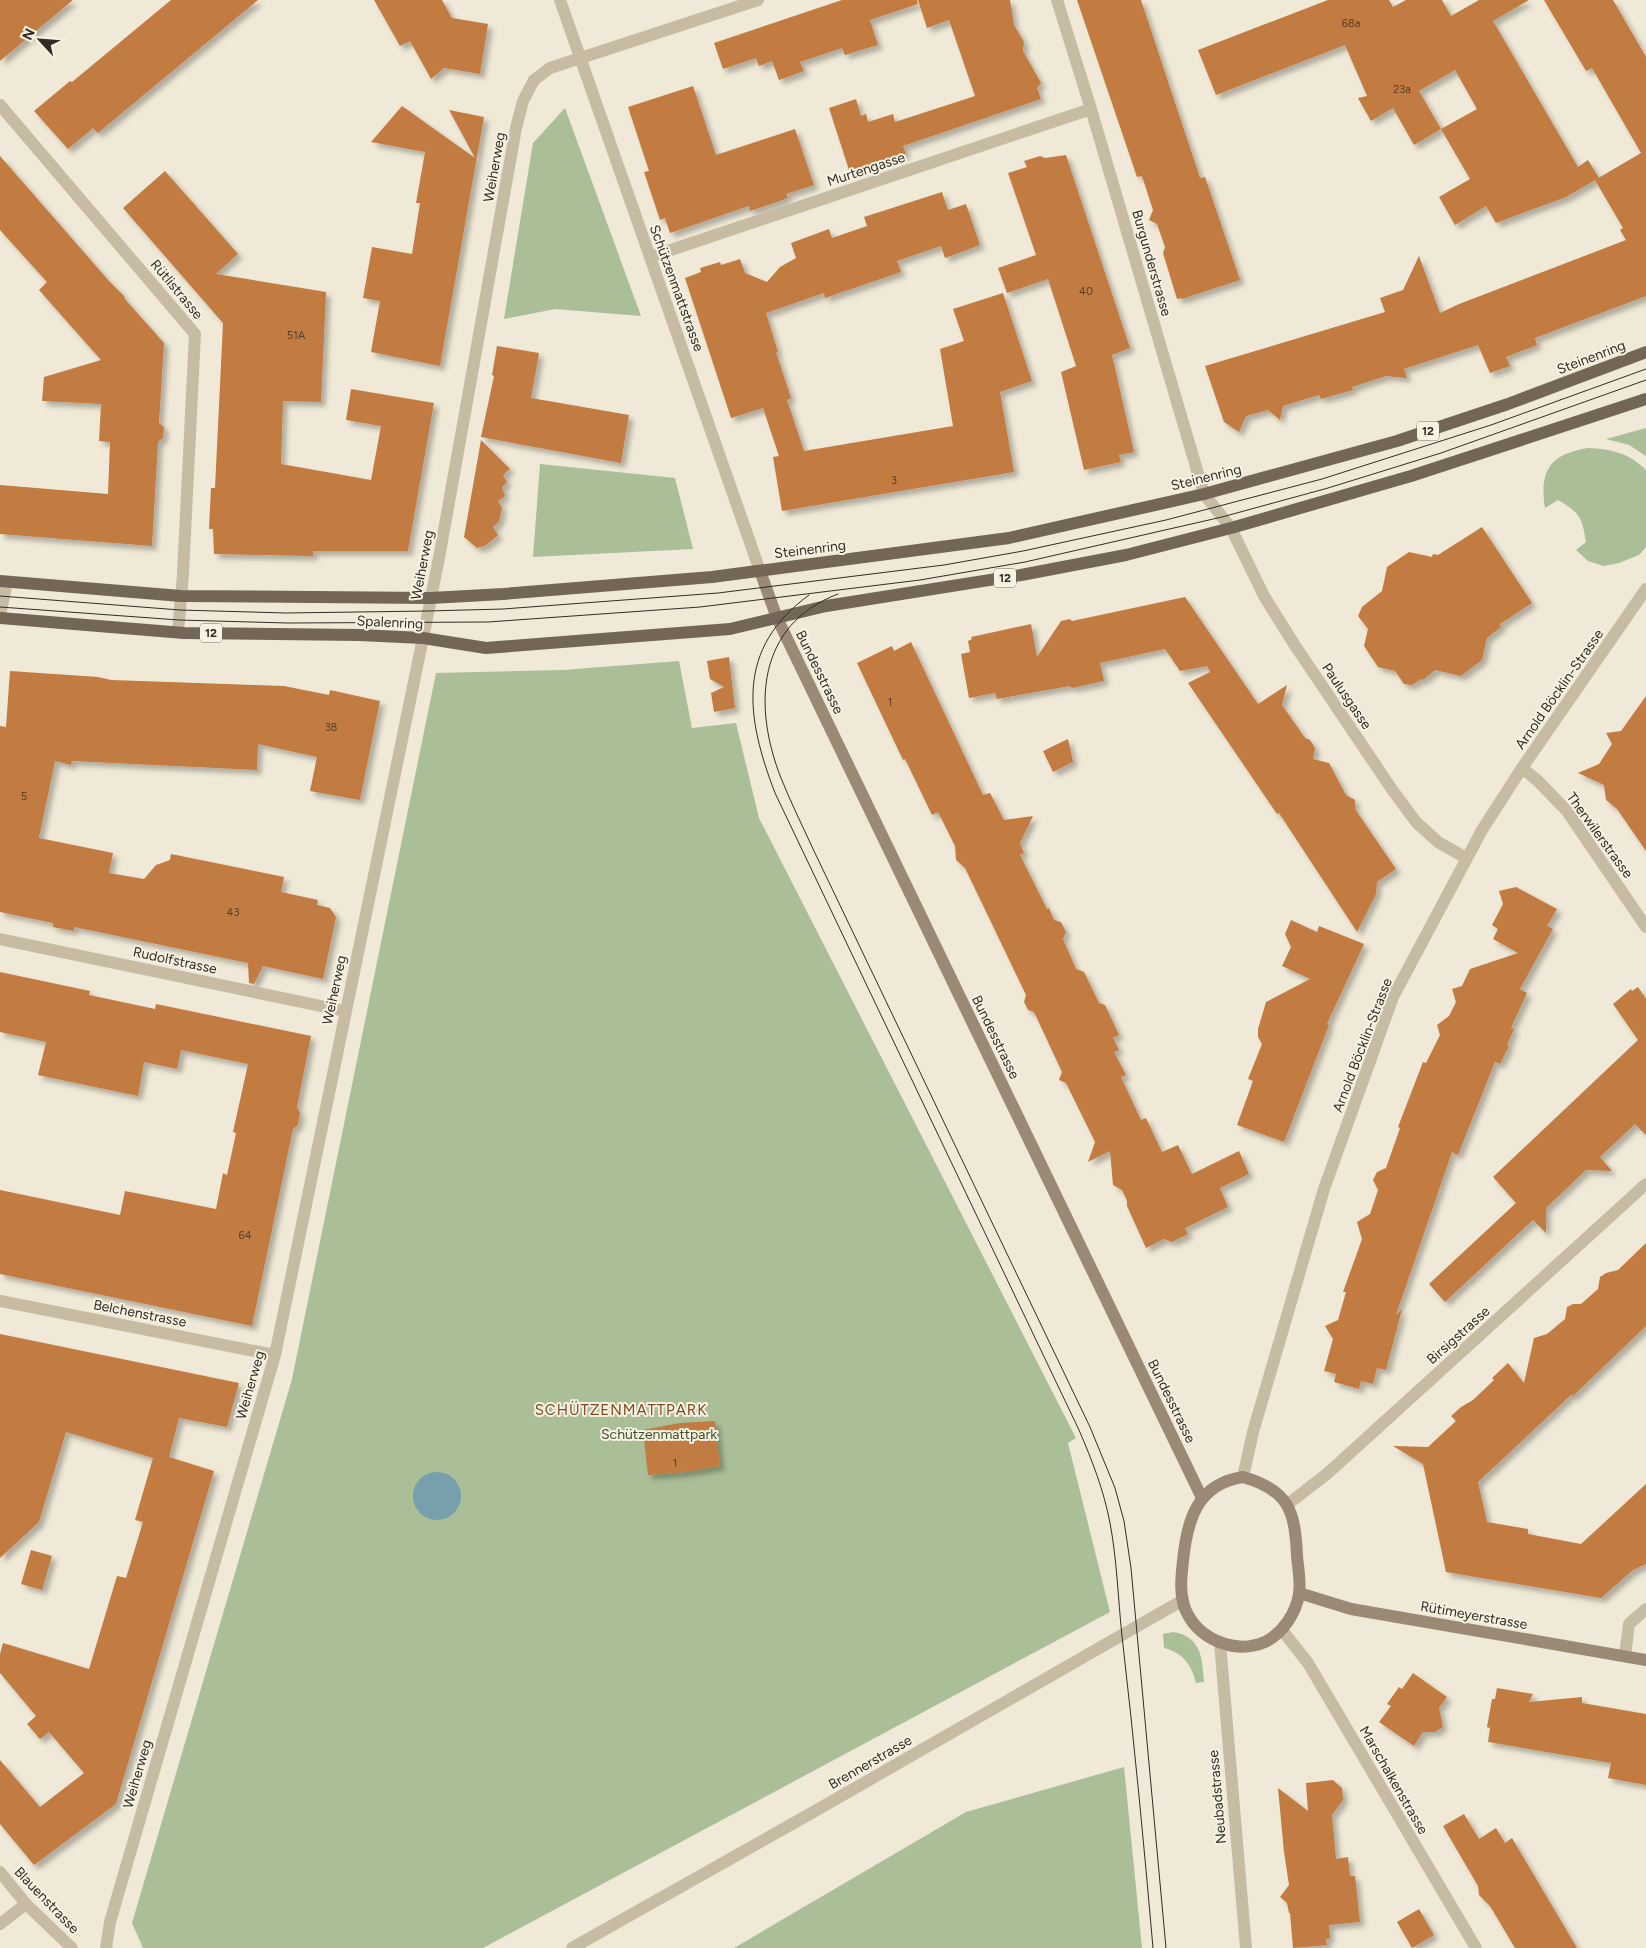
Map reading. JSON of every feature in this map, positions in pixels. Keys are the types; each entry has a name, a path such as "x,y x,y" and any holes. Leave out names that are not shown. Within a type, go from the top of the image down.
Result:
{"main road":[{"name":"Steinenring","path":"760,571 1009,538 1204,494 1397,441 1508,404 1646,352"},
{"name":"12","path":"777,618 826,606 1012,577 1126,555 1231,528 1411,476 1646,399"},
{"name":"Spalenring","path":"4,581 181,596 431,598 523,593 760,571"},
{"name":"Schützenmattstrasse","path":"760,571 765,587"},
{"name":"Bundesstrasse","path":"765,587 777,618 1202,1498"},
{"name":"Spalenring","path":"0,617 178,632 423,638 486,648 730,629 777,618"},
{"path":"1243,1477 1259,1481 1276,1492 1288,1504 1296,1536 1299,1593 1294,1611 1282,1630 1268,1640 1253,1647 1238,1647 1220,1643 1206,1635 1194,1624 1182,1600 1181,1575 1185,1536 1191,1517 1202,1498 1217,1486 1232,1478 1243,1477"},
{"name":"Rütimeyerstrasse","path":"1299,1593 1351,1609 1646,1660"}],"street":[{"name":"Schützenmattstrasse","path":"560,0 760,571"},
{"name":"Weiherweg","path":"106,1948 110,1922 274,1355 431,598 523,100 534,80 550,68 758,0"},
{"name":"Burgunderstrasse","path":"1056,0 1091,109 1204,494 1231,528"},
{"name":"Rütlistrasse","path":"0,105 195,334 178,632"},
{"name":"Murtengasse","path":"650,257 1091,109"},
{"name":"Paulusgasse","path":"1231,528 1264,596 1391,788 1416,822 1438,842 1466,858"},
{"path":"0,617 4,581"},
{"name":"Arnold Böcklin-Strasse","path":"1243,1477 1252,1432 1327,1180 1393,997 1482,830 1522,768 1646,589"},
{"name":"Therwilerstrasse","path":"1522,768 1567,811 1646,927"},
{"name":"Rudolfstrasse","path":"0,939 345,1011"},
{"name":"Birsigstrasse","path":"1288,1504 1328,1473 1646,1184"},
{"name":"Belchenstrasse","path":"0,1301 274,1355"},
{"name":"Brennerstrasse","path":"572,1948 1182,1600"},
{"path":"1625,1656 1629,1624 1646,1609"},
{"name":"Marschalkenstrasse","path":"1282,1630 1308,1663 1476,1948"},
{"name":"Neubadstrasse","path":"1220,1643 1246,1948"},
{"name":"Blauenstrasse","path":"0,1872 26,1904 72,1948"},
{"path":"0,1924 26,1904"}],"green space":[{"path":"565,108 641,316 555,309 504,319 533,143"},
{"path":"1646,428 1646,456 1629,445 1606,439"},
{"path":"1588,448 1604,449 1619,453 1640,464 1646,470 1646,547 1639,555 1619,563 1604,566 1588,561 1576,550 1586,542 1579,516 1558,500 1545,508 1544,484 1550,466 1564,455"},
{"path":"540,464 675,478 693,549 533,557"},
{"name":"Schützenmattpark","path":"679,661 692,728 736,723 759,818 1076,1438 1068,1443 1110,1612 483,1948 143,1948 132,1923 292,1379 436,673 563,670"},
{"path":"1173,1632 1190,1639 1199,1650 1204,1682 1196,1683 1192,1670 1185,1660 1176,1653 1164,1648 1163,1634"},
{"path":"1124,1767 1142,1948 734,1948 966,1812"}],"water":[{"path":"432,1472 442,1472 451,1476 457,1482 460,1487 460,1505 451,1516 442,1520 432,1520 423,1516 417,1510 413,1501 413,1491 417,1482 423,1476"}],"building":[{"path":"0,0 73,0 0,61"},
{"path":"171,0 258,0 98,133 93,128 68,149 34,111"},
{"path":"374,0 442,0 452,18 488,24 480,74 444,68 431,79 410,41 400,46"},
{"path":"842,0 917,0 918,4 870,20 878,45 845,55 842,48 800,62 804,71 779,80 772,61 759,66 756,58 723,69 714,43"},
{"path":"918,0 1010,0 1014,25 1024,42 1023,51 1041,83 1037,88 1041,99 903,146 906,154 850,173 829,108 856,99 861,116 866,114 868,122 893,114 895,122 975,96 949,20 927,28"},
{"path":"1077,0 1141,0 1200,178 1205,177 1240,280 1177,299 1163,253 1165,247 1157,224 1149,220 1153,210 1142,176 1137,177"},
{"path":"1328,0 1389,0 1393,7 1406,0 1442,0 1451,16 1479,0 1529,0 1493,21 1578,167 1588,160 1599,178 1566,197 1496,223 1486,206 1455,225 1439,197 1470,179 1441,129 1414,145 1393,108 1371,121 1358,98 1367,96 1345,45 1216,95 1198,50","holes":["1455,70 1477,109 1441,129 1419,91"]},
{"path":"1544,0 1613,0 1646,57 1646,296 1535,338 1537,345 1506,357 1510,366 1490,373 1478,345 1404,369 1407,378 1386,376 1352,387 1353,390 1321,399 1319,395 1283,406 1280,420 1268,410 1246,416 1239,432 1224,422 1205,366 1385,312 1380,298 1403,290 1419,256 1440,313 1626,240 1620,230 1623,228 1595,180 1641,153 1592,68 1586,71"},
{"path":"693,86 716,155 795,129 814,185 786,194 788,198 750,211 749,206 670,233 665,218 660,220 644,172 649,171 628,107"},
{"path":"402,106 475,158 449,110 484,117 440,366 371,352 380,301 363,298 372,247 412,254 420,203 416,203 425,152 371,142"},
{"path":"1066,155 1130,348 1112,355 1134,452 1119,455 1121,462 1084,470 1061,372 1076,366 1048,279 1007,293 998,268 1036,255 1008,173 1027,167 1024,161 1040,156 1045,158"},
{"path":"0,156 164,343 159,423 164,427 163,438 158,442 152,546 0,534 0,485 108,494 110,442 99,441 101,404 42,401 44,377 101,360 39,290 47,282 0,230"},
{"path":"165,171 238,254 216,274 326,292 321,402 283,401 281,464 371,480 381,426 346,420 351,389 434,403 408,551 313,551 313,556 214,554 213,529 209,529 211,488 215,488 223,323 123,208"},
{"path":"942,192 948,210 966,204 980,245 945,258 941,246 897,261 901,272 825,298 824,293 766,313 791,398 787,400 804,451 953,426 940,349 964,341 953,309 1003,293 1032,381 1000,392 1014,472 782,511 773,457 779,456 763,408 731,418 685,278 701,272 700,268 720,262 721,265 740,259 745,273 767,282 780,267 796,258 791,243 829,229 832,238 867,226 864,217"},
{"path":"497,346 539,353 531,398 629,415 621,463 481,437 494,376 492,375"},
{"path":"481,440 510,469 503,475 507,482 502,487 505,496 498,501 502,508 499,522 493,527 498,535 485,546 477,548 464,537"},
{"path":"1482,527 1532,603 1500,624 1501,627 1487,638 1482,660 1461,676 1435,670 1423,680 1421,679 1412,685 1404,684 1395,671 1378,667 1364,646 1368,629 1358,616 1362,607 1382,591 1387,567 1409,552 1432,557 1433,554 1438,555"},
{"path":"1185,597 1258,704 1287,685 1282,705 1305,738 1310,740 1315,748 1313,759 1329,763 1346,795 1355,800 1355,809 1396,869 1377,882 1376,894 1357,932 1279,813 1277,814 1188,683 1210,672 1207,666 1180,671 1165,649 1100,663 1104,681 1072,688 1070,686 997,699 995,693 969,698 961,654 970,652 968,641 972,639 971,637 1031,624 1037,657 1061,621 1070,619 1072,621"},
{"path":"911,642 983,795 990,793 1004,820 1033,816 1020,843 1024,853 1020,855 1047,909 1049,908 1054,920 1061,922 1066,932 1063,939 1076,969 1084,972 1099,1003 1105,1005 1119,1035 1113,1038 1119,1050 1114,1052 1126,1075 1121,1077 1141,1120 1146,1118 1162,1152 1178,1145 1192,1174 1239,1151 1249,1174 1220,1188 1228,1207 1185,1228 1188,1234 1172,1242 1164,1239 1146,1248 1122,1190 1113,1185 1110,1151 1088,1162 1095,1142 1066,1083 1059,1080 1062,1072 1034,1012 1028,1010 1024,1002 1026,995 965,868 956,860 955,846 938,812 932,815 905,759 903,760 857,663 892,646 894,651"},
{"path":"729,657 735,708 714,712 711,693 724,687 710,679 707,661"},
{"path":"10,671 98,677 111,680 284,686 329,695 330,690 380,701 360,800 310,791 317,757 258,744 257,770 72,761 71,765 55,761 39,838 113,853 109,873 144,879 156,865 170,860 171,854 284,877 281,892 318,900 317,905 330,908 336,917 323,979 263,966 254,984 249,983 248,963 74,927 74,931 53,927 53,923 0,912 0,726 6,727"},
{"path":"1646,696 1646,851 1617,809 1606,800 1604,785 1578,773 1599,764 1612,744 1606,733 1621,731"},
{"path":"1068,739 1073,762 1053,772 1043,751"},
{"path":"1516,887 1557,909 1547,926 1553,929 1520,989 1527,993 1511,1028 1514,1029 1507,1045 1509,1046 1500,1064 1495,1062 1458,1155 1452,1152 1396,1315 1402,1309 1386,1370 1377,1368 1373,1384 1361,1381 1359,1389 1334,1382 1336,1374 1324,1371 1333,1339 1325,1326 1338,1320 1346,1292 1343,1292 1362,1239 1357,1222 1370,1214 1378,1190 1373,1180 1377,1172 1386,1168 1400,1128 1398,1127 1423,1062 1426,1063 1440,1035 1437,1025 1449,1016 1456,1002 1452,989 1462,986 1470,969 1518,953 1493,939 1498,929 1492,925 1503,904 1499,891"},
{"path":"1291,920 1317,932 1319,926 1364,944 1327,1024 1329,1025 1284,1142 1237,1125 1253,1081 1248,1079 1262,1044 1258,1037 1258,1029 1266,1002 1310,979 1282,966 1291,947 1285,934"},
{"path":"0,972 90,991 89,995 155,1009 156,1004 311,1036 297,1107 300,1113 298,1125 293,1129 252,1326 0,1274 0,1190 120,1215 125,1191 216,1209 223,1173 227,1175 236,1133 233,1132 248,1064 181,1050 177,1069 144,1062 138,1096 38,1075 46,1042 0,1032"},
{"path":"1638,987 1646,999 1646,1135 1635,1124 1600,1157 1612,1171 1586,1170 1546,1208 1546,1233 1533,1220 1445,1302 1429,1284 1516,1203 1493,1177 1638,1040 1613,1004 1631,989 1632,991"},
{"path":"1646,1243 1646,1326 1573,1396 1571,1395 1478,1482 1487,1522 1528,1529 1528,1534 1581,1544 1646,1484 1646,1564 1633,1570 1601,1598 1446,1572 1423,1464 1393,1446 1428,1447 1456,1421 1451,1416 1473,1400 1494,1380 1492,1378 1508,1363 1524,1383 1534,1338 1547,1334 1565,1319 1567,1307 1573,1304 1581,1304 1598,1289 1600,1277 1606,1273 1618,1270"},
{"path":"0,1334 239,1383 227,1427 179,1418 169,1457 214,1471 116,1804 34,1865 0,1824 0,1760 40,1807 84,1773 49,1732 40,1739 27,1724 36,1716 0,1673 0,1654 3,1643 89,1669 117,1576 126,1578 143,1522 135,1520 153,1458 66,1432 39,1522 0,1558"},
{"path":"715,1421 720,1466 686,1472 648,1475 643,1430 680,1423"},
{"path":"31,1550 52,1556 42,1590 21,1584"},
{"path":"1413,1673 1447,1697 1439,1708 1443,1727 1435,1732 1423,1732 1414,1746 1379,1722 1391,1706 1387,1704 1399,1687 1402,1689"},
{"path":"1497,1688 1533,1694 1529,1702 1582,1697 1582,1703 1646,1714 1646,1785 1608,1778 1611,1763 1488,1742 1490,1728 1487,1727 1492,1699 1495,1699"},
{"path":"1333,1780 1342,1788 1343,1800 1332,1815 1336,1859 1348,1857 1350,1876 1355,1876 1360,1922 1329,1925 1330,1938 1326,1939 1327,1945 1293,1948 1290,1913 1287,1903 1280,1897 1289,1885 1278,1788 1308,1811 1306,1783"},
{"path":"1464,1814 1479,1839 1496,1828 1505,1843 1512,1838 1577,1948 1515,1948 1490,1906 1479,1895 1478,1886 1443,1826"},
{"path":"1419,1909 1434,1935 1412,1948 1397,1922"}],"tram line":[{"path":"0,596 180,610 286,613 503,609 718,593 944,565 1023,551 1166,520 1322,479 1491,425 1646,369"},
{"path":"0,607 179,620 287,623 488,622 700,607 920,580 1025,562 1222,517 1328,488 1441,453 1646,380"},
{"path":"838,594 811,608 791,626 777,647 768,671 765,697 772,751 797,815 1090,1427 1115,1488 1124,1521 1131,1568 1166,1948"},
{"path":"809,595 785,616 768,638 758,661 753,686 758,738 775,793 1079,1430 1101,1487 1110,1523 1114,1551 1153,1948"}],"district":[{"name":"SCHÜTZENMATTPARK","path":"621,1410"}]}
